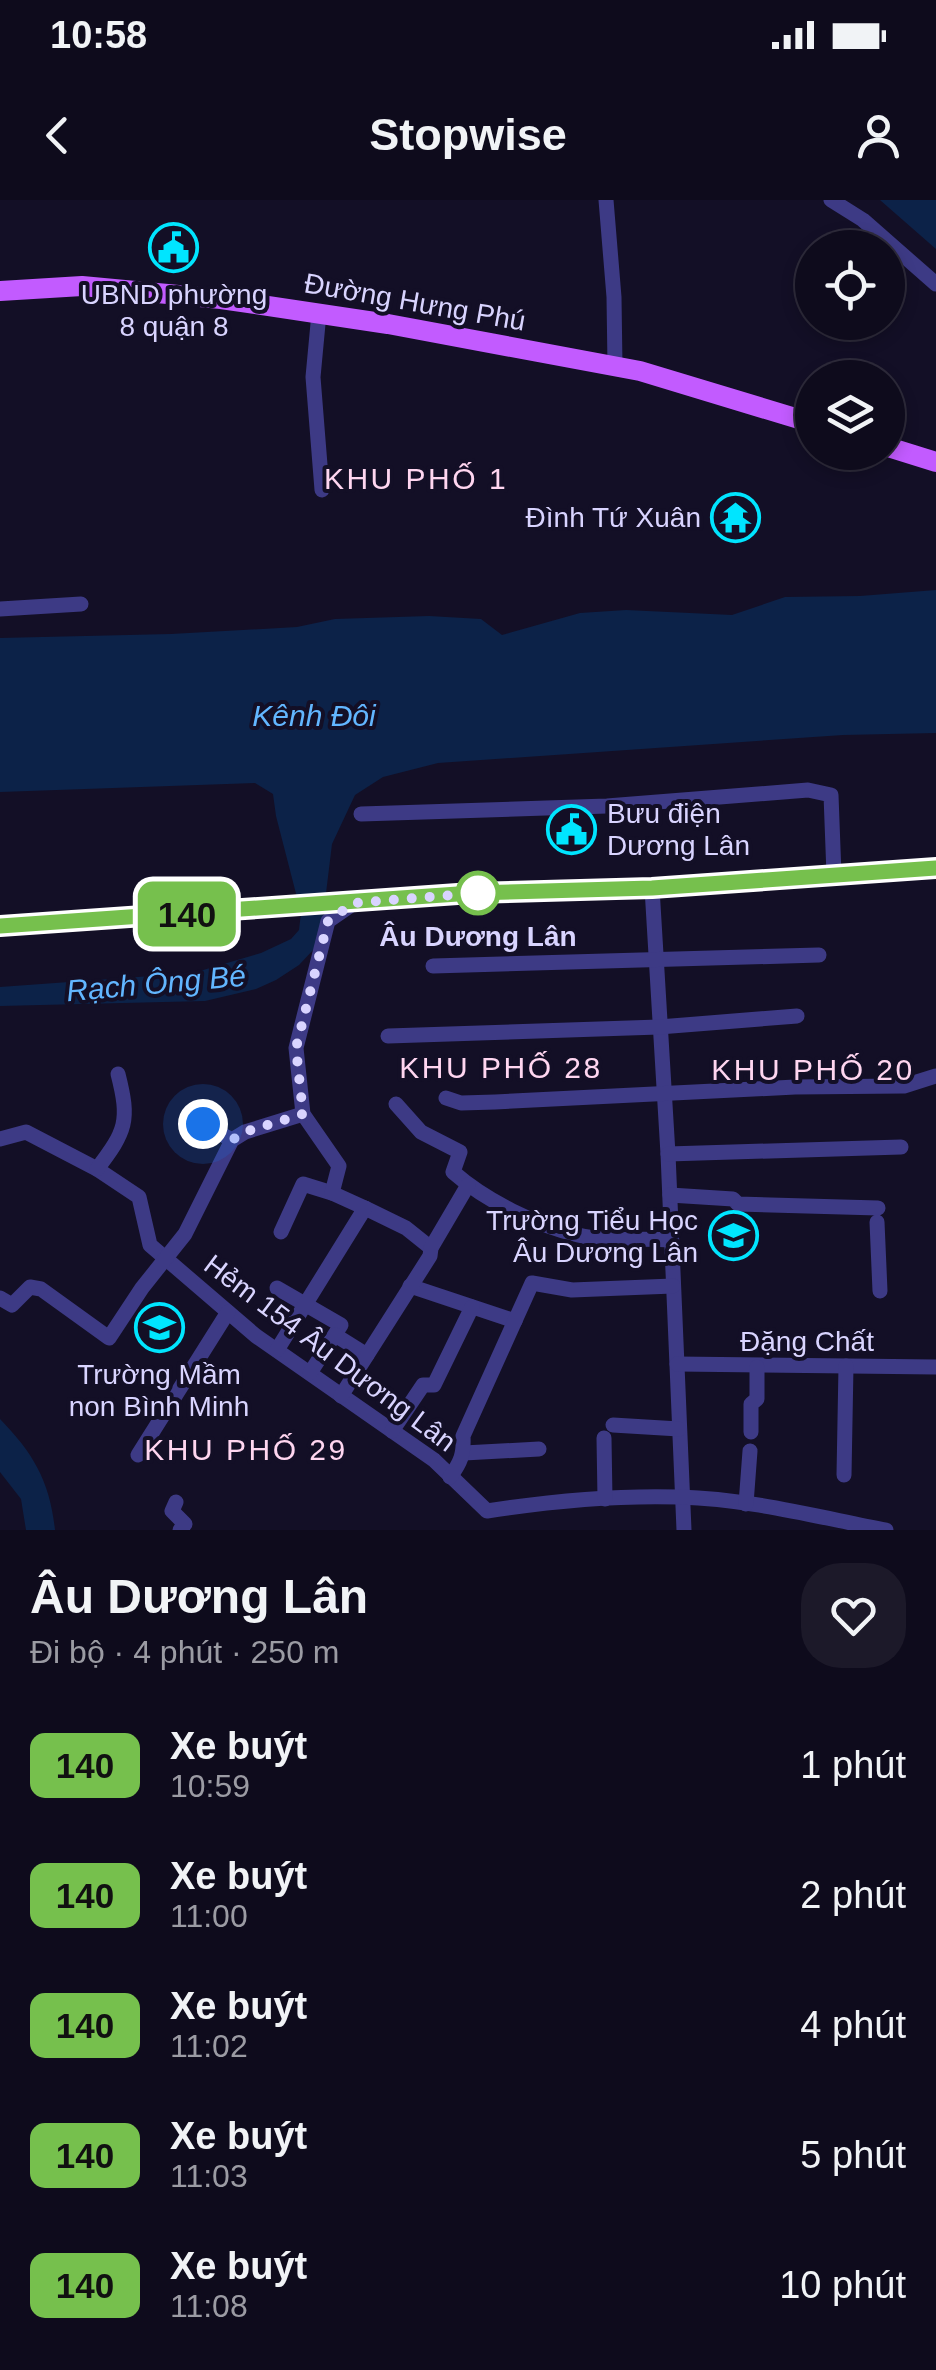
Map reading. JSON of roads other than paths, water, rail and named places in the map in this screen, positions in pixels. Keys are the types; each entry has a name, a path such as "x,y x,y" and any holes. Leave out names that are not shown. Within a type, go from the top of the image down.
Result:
{"main road":[{"name":"Đường Hưng Phú","path":"0,291 82,286 318,313 615,366 795,418"},
{"path":"905,452 936,462"},
{"path":"0,926 472,893 652,888 936,868"}],"street":[{"path":"606,200 615,366"},
{"path":"831,200 863,220 936,284"},
{"path":"318,313 312,377 322,490"},
{"path":"0,609 81,604"},
{"path":"361,814 556,808 808,790 831,795 834,875"},
{"path":"652,888 684,1530"},
{"path":"332,1192 339,1166 303,1114 296,1048 328,921 345,903"},
{"path":"434,966 819,955"},
{"path":"388,1036 659,1027 796,1016"},
{"path":"98,1169 120,1138 127,1120 118,1074"},
{"path":"446,1098 461,1103 795,1087 904,1086 936,1076"},
{"path":"396,1104 421,1132 460,1152 453,1172 468,1185 520,1213 580,1236 671,1240"},
{"path":"0,1298 12,1305 30,1287 41,1290 109,1338 186,1234 232,1140 245,1132 303,1114"},
{"path":"203,1124 232,1140"},
{"name":"Hẻm 154 Âu Dương Lân","path":"0,1139 26,1132 98,1169 139,1197 150,1246 277,1350 434,1460 487,1511 543,1502 682,1497 746,1504 886,1530"},
{"path":"668,1154 901,1148"},
{"path":"280,1232 303,1184 332,1192 406,1228 430,1248"},
{"path":"341,1396 430,1256 430,1248 468,1185"},
{"path":"670,1194 733,1199 738,1204 878,1215 880,1291"},
{"path":"277,1350 365,1208"},
{"path":"450,1476 464,1453 463,1436 532,1282 572,1290 673,1286"},
{"path":"410,1286 515,1321"},
{"path":"277,1288 341,1325 310,1374"},
{"path":"392,1431 423,1385 434,1385 472,1307"},
{"path":"138,1455 228,1312"},
{"path":"335,1335 367,1355"},
{"name":"Đặng Chất","path":"676,1364 936,1367"},
{"path":"751,1432 757,1366"},
{"path":"844,1475 846,1366"},
{"path":"605,1499 609,1432 679,1429"},
{"path":"464,1453 540,1449"},
{"path":"746,1504 750,1452"},
{"path":"176,1502 172,1511 186,1524 180,1530"}],"water":[{"path":"880,200 936,200 936,249"},
{"name":"Kênh Đôi","path":"936,590 936,733 843,735 438,763 383,777 355,795 332,844 322,926 314,949 276,980 205,1001 0,1006 0,987 193,973 261,953 291,939 299,930 301,913 273,794 255,783 0,792 0,638 171,634 297,627 335,619 429,616 481,619 502,635 580,613 626,610 732,615 785,597"},
{"path":"0,1419 38,1469 49,1497 55,1530 26,1530 21,1499 0,1472"}],"place":[{"name":"UBND phường 8 quận 8","path":"174,247"},
{"name":"Đình Tứ Xuân","path":"736,517"},
{"name":"Bưu điện Dương Lân","path":"572,829"},
{"name":"Âu Dương Lân","path":"478,893"},
{"name":"Trường Tiểu Học Âu Dương Lân","path":"733,1236"},
{"name":"Trường Mầm non Bình Minh","path":"159,1327"}],"district":[{"name":"KHU PHỐ 1","path":"416,478"},
{"name":"KHU PHỐ 28","path":"501,1067"},
{"name":"KHU PHỐ 20","path":"813,1069"},
{"name":"KHU PHỐ 29","path":"246,1449"}],"water label":[{"name":"Rạch Ông Bé","path":"156,983"}]}
